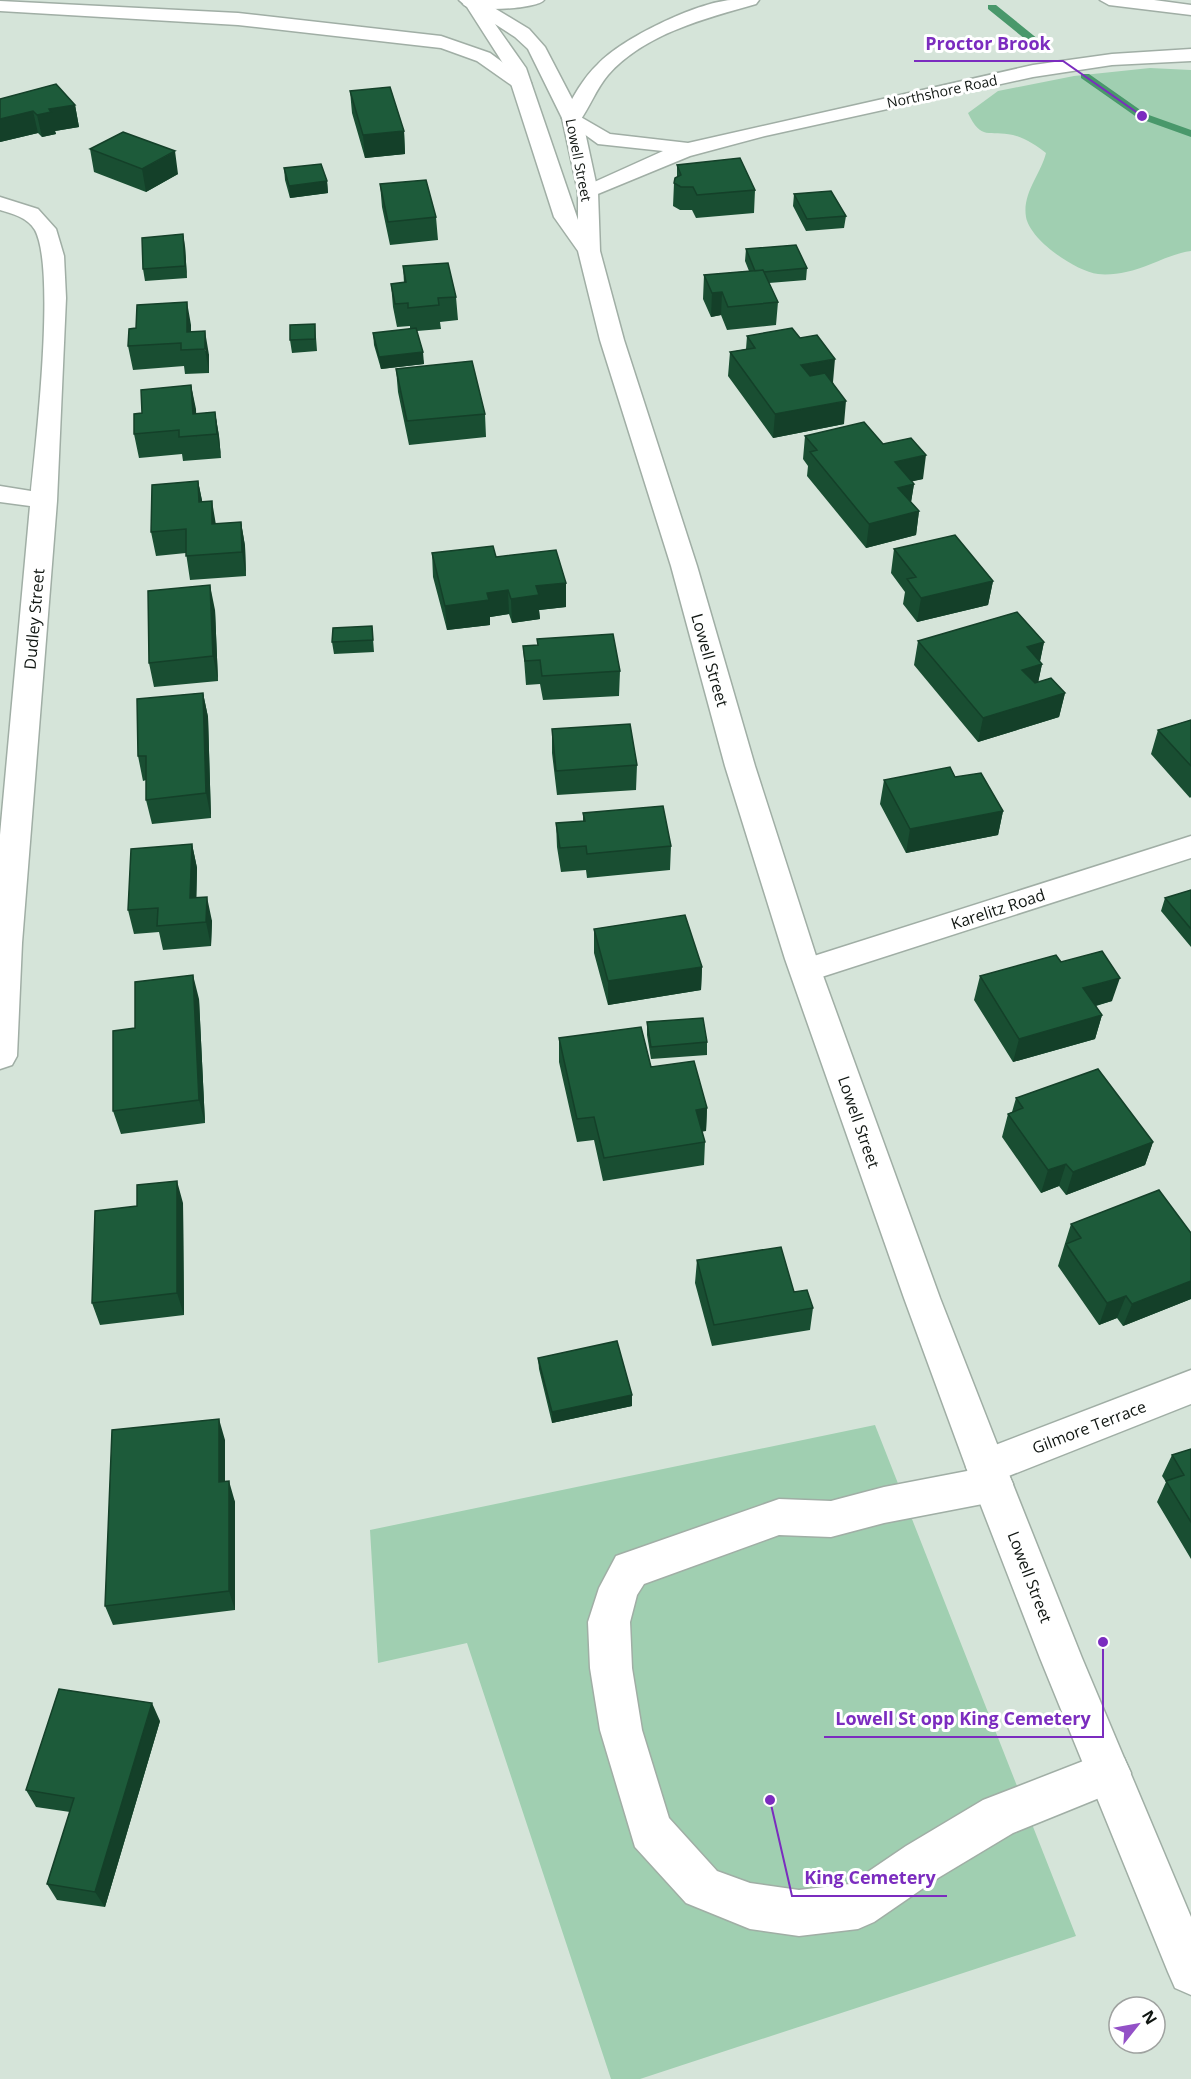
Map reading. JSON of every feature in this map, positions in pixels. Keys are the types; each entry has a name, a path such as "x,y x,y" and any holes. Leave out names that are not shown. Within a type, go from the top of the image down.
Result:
{"main road":[{"path":"470,2 535,0"},
{"path":"572,118 588,88 605,66 629,48 692,18 750,0"},
{"path":"1109,0 1191,10"},
{"name":"Lowell Street","path":"470,2 516,68 565,217 590,251"},
{"name":"Lowell Street","path":"470,2 522,33 536,47 572,118 588,192 590,251 612,340 684,566 740,766 806,970 922,1298 990,1475 1061,1658 1191,1972"},
{"path":"0,6 238,19 441,42 487,57 521,83"},
{"name":"Northshore Road","path":"588,192 652,162 697,147 1060,66 1148,55 1191,55"},
{"name":"Northshore Road","path":"572,118 605,140 697,147"},
{"name":"Dudley Street","path":"0,1056 5,886 44,501 56,298 53,256 45,229 31,213 4,204"},
{"path":"0,494 44,501"},
{"name":"Karelitz Road","path":"806,970 1191,847"},
{"name":"Gilmore Terrace","path":"1109,1773 999,1816 922,1862 858,1906 799,1913 750,1906 702,1887 651,1831 621,1730 611,1668 609,1622 619,1588 630,1570 778,1517 831,1519 990,1475 1191,1387"}],"green space":[{"path":"1150,68 1191,70 1191,251 1123,273 1088,272 1055,253 1029,226 1026,217 1027,200 1046,153 1031,142 1017,136 982,131 977,128 968,113 998,91 1074,76"},
{"path":"875,1425 1076,1936 640,2079 611,2079 467,1643 378,1663 370,1530"}],"building":[{"path":"56,84 75,105 49,109 51,112 37,115 33,111 0,119 0,99"},
{"path":"390,87 404,131 363,135 350,91"},
{"path":"123,132 175,151 142,169 90,149"},
{"path":"740,158 755,190 697,195 693,187 681,187 674,183 675,178 681,175 677,165"},
{"path":"321,164 327,181 289,186 284,168"},
{"path":"426,180 436,217 388,222 380,184"},
{"path":"831,191 846,216 807,219 794,194"},
{"path":"183,234 185,266 143,269 142,238"},
{"path":"796,245 807,268 755,271 746,249"},
{"path":"448,263 456,297 438,298 439,305 408,308 408,303 395,304 391,284 406,282 403,266"},
{"path":"763,270 778,302 728,307 722,292 712,293 704,275"},
{"path":"187,302 187,332 205,331 205,349 181,350 181,343 128,346 129,329 136,328 137,305"},
{"path":"315,324 315,339 290,340 290,325"},
{"path":"416,328 423,352 379,357 373,333"},
{"path":"792,328 800,338 817,335 835,359 801,365 810,376 825,373 846,401 775,414 730,352 755,348 747,336"},
{"path":"472,361 485,414 407,421 396,369"},
{"path":"191,385 193,414 215,412 217,434 179,437 179,430 134,434 134,414 142,413 141,390"},
{"path":"864,422 883,444 911,438 926,455 895,462 914,484 898,488 919,511 869,524 810,452 817,450 805,436"},
{"path":"198,481 199,502 212,501 212,524 241,522 242,552 186,556 186,529 151,532 152,485"},
{"path":"955,535 993,581 921,598 907,579 916,577 894,549"},
{"path":"493,546 496,557 556,550 566,583 536,586 539,595 511,599 508,590 487,593 489,600 445,606 432,553"},
{"path":"210,585 213,656 149,663 148,591"},
{"path":"1017,612 1044,642 1027,647 1042,664 1022,670 1035,683 1051,678 1065,693 983,718 918,641"},
{"path":"372,626 373,640 332,642 333,628"},
{"path":"613,634 620,671 542,676 540,660 525,661 523,646 538,645 537,639"},
{"path":"203,693 206,793 146,800 146,756 138,756 137,699"},
{"path":"1191,720 1191,766 1158,730"},
{"path":"630,724 637,765 556,771 552,729"},
{"path":"950,767 955,777 981,773 1003,811 910,829 884,780"},
{"path":"663,806 671,846 587,854 586,846 560,848 556,823 585,821 583,813"},
{"path":"192,844 190,898 207,897 206,922 157,926 158,908 128,910 131,849"},
{"path":"1191,890 1191,929 1165,898"},
{"path":"685,915 702,967 608,981 594,929"},
{"path":"1102,951 1120,978 1083,988 1102,1015 1019,1039 980,976 1056,955 1061,962"},
{"path":"193,975 199,1100 113,1111 113,1031 135,1028 135,982"},
{"path":"703,1018 707,1042 651,1047 647,1022"},
{"path":"641,1027 651,1067 694,1061 707,1108 696,1110 705,1142 604,1158 594,1117 577,1119 559,1038"},
{"path":"1098,1069 1153,1142 1073,1172 1066,1164 1048,1170 1008,1114 1023,1108 1016,1098"},
{"path":"177,1181 177,1293 92,1303 95,1211 137,1206 137,1185"},
{"path":"1159,1190 1191,1233 1191,1281 1132,1304 1126,1296 1107,1303 1066,1244 1081,1238 1071,1224"},
{"path":"781,1247 794,1292 807,1290 813,1308 714,1325 697,1260"},
{"path":"617,1341 632,1395 552,1412 538,1358"},
{"path":"219,1419 219,1482 229,1481 229,1591 105,1606 112,1430"},
{"path":"1191,1449 1191,1522 1166,1481 1184,1475 1172,1455"},
{"path":"59,1689 152,1703 95,1892 47,1884 74,1798 26,1790"}],"waterway":[{"path":"992,7 1045,50"},
{"path":"1085,76 1142,116 1191,134"}],"place":[{"name":"Proctor Brook","path":"1142,116"},
{"name":"Lowell St opp King Cemetery","path":"1103,1642"},
{"name":"King Cemetery","path":"770,1800"}]}
